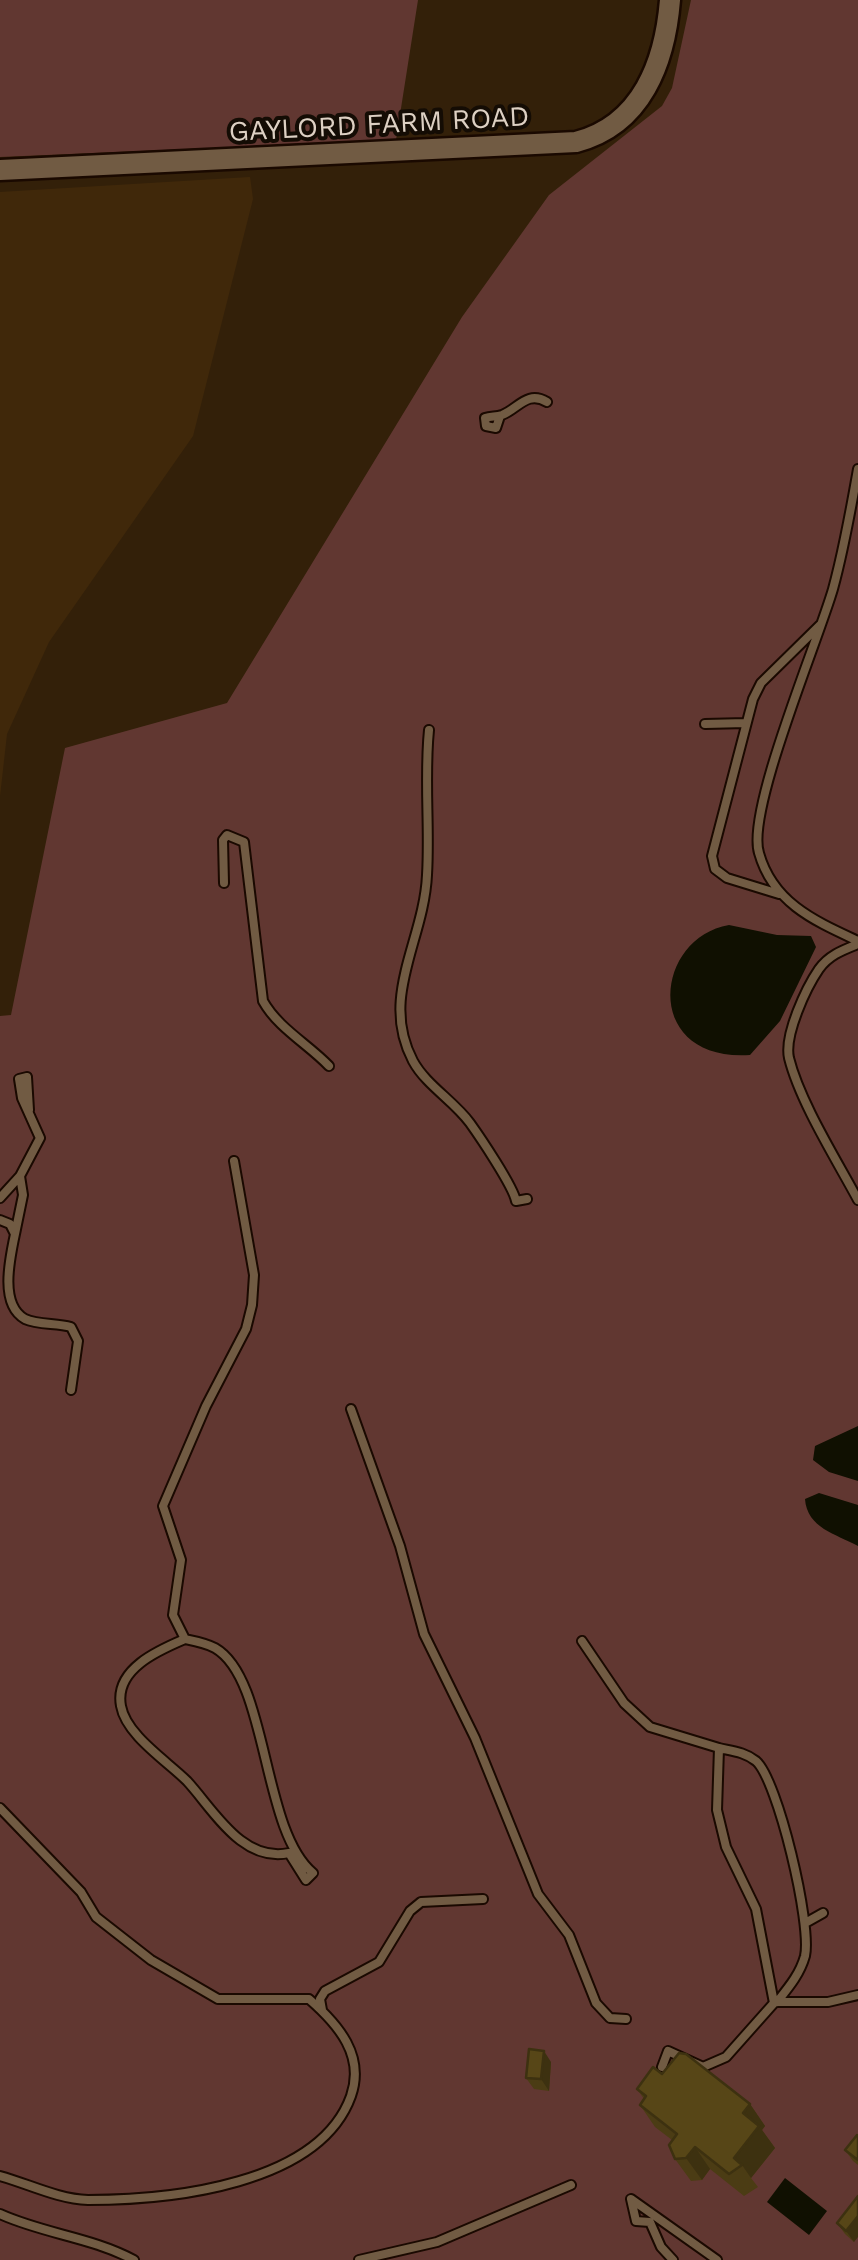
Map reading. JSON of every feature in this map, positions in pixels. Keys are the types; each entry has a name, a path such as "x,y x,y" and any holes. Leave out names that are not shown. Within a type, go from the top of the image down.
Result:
{"street":[{"name":"GAYLORD FARM ROAD","path":"0,170 576,142 618,124 638,103 662,51 670,0"}],"lane":[{"path":"500,416 531,398 547,402"},
{"path":"858,468 842,554 758,825 757,849 769,880 801,914 858,943"},
{"path":"783,896 727,878 715,869 712,856 746,723 761,684 822,624"},
{"path":"706,724 746,723"},
{"path":"429,730 428,876 397,1011 402,1038 415,1066 471,1124 494,1165 512,1183 516,1201 527,1198"},
{"path":"224,883 223,840 227,835 244,842 263,1002 272,1018 301,1038 329,1066"},
{"path":"858,943 835,954 818,970 789,1042 789,1058 809,1104 858,1200"},
{"path":"0,1198 20,1176 40,1138 29,1110"},
{"path":"185,1639 137,1665 124,1683 120,1706 132,1727 190,1784 216,1820 258,1849 289,1854 306,1880 312,1873 290,1849 247,1696 225,1656 216,1648 185,1639 173,1615 181,1560 163,1506 206,1406 246,1329 252,1305 254,1275 234,1161"},
{"path":"20,1176 23,1195 3,1283 5,1300 11,1312 28,1321 72,1328 78,1341 71,1390"},
{"path":"0,1220 10,1224 16,1234"},
{"path":"352,1409 400,1546 424,1634 475,1738 538,1894 569,1934 596,2003 610,2018 626,2019"},
{"path":"582,1641 624,1703 650,1728 742,1753 764,1771 806,1922 806,1952 799,1974 777,2002 828,2002 858,1995"},
{"path":"662,2067 668,2051 703,2067 713,2066 774,2003 756,1909 726,1846 717,1810 719,1748"},
{"path":"0,1808 81,1892 96,1917 152,1960 218,1998 309,1999 379,1962 410,1911 422,1902 483,1899"},
{"path":"806,1922 823,1913"},
{"path":"323,2014 320,1999 325,1990"},
{"path":"0,2176 70,2199 94,2200 212,2188 254,2177 295,2158 323,2139 344,2114 356,2082 357,2060 309,1999"},
{"path":"359,2260 437,2246 571,2185"},
{"path":"674,2260 661,2247 650,2222 636,2222 631,2198 716,2260"},
{"path":"0,2214 50,2232 96,2240 134,2260"}],"shaded area":[{"path":"0,0 418,0 396,140 0,157"},
{"path":"691,0 858,0 858,2260 0,2260 0,1016 11,1015 65,748 227,703 462,317 549,195 662,106 672,88"},
{"path":"250,177 253,199 193,436 49,642 7,734 0,796 0,192"},
{"path":"729,925 777,935 811,936 816,947 780,1021 750,1055 715,1052 690,1039 676,1020 670,998 674,974 685,952 704,935"},
{"path":"858,1426 858,1481 829,1472 813,1460 815,1446"},
{"path":"819,1493 858,1505 858,1546 824,1529 811,1517 805,1499"},
{"path":"785,2178 827,2211 809,2235 767,2202"}],"building":[{"path":"529,2049 544,2051 541,2079 526,2078"},
{"path":"679,2053 686,2054 750,2104 743,2113 759,2126 734,2158 742,2165 729,2174 695,2147 686,2158 675,2159 669,2145 677,2134 640,2105 646,2096 637,2089 653,2067 662,2074"},
{"path":"858,2136 858,2160 845,2150"},
{"path":"858,2196 858,2216 846,2231 837,2223"}]}
